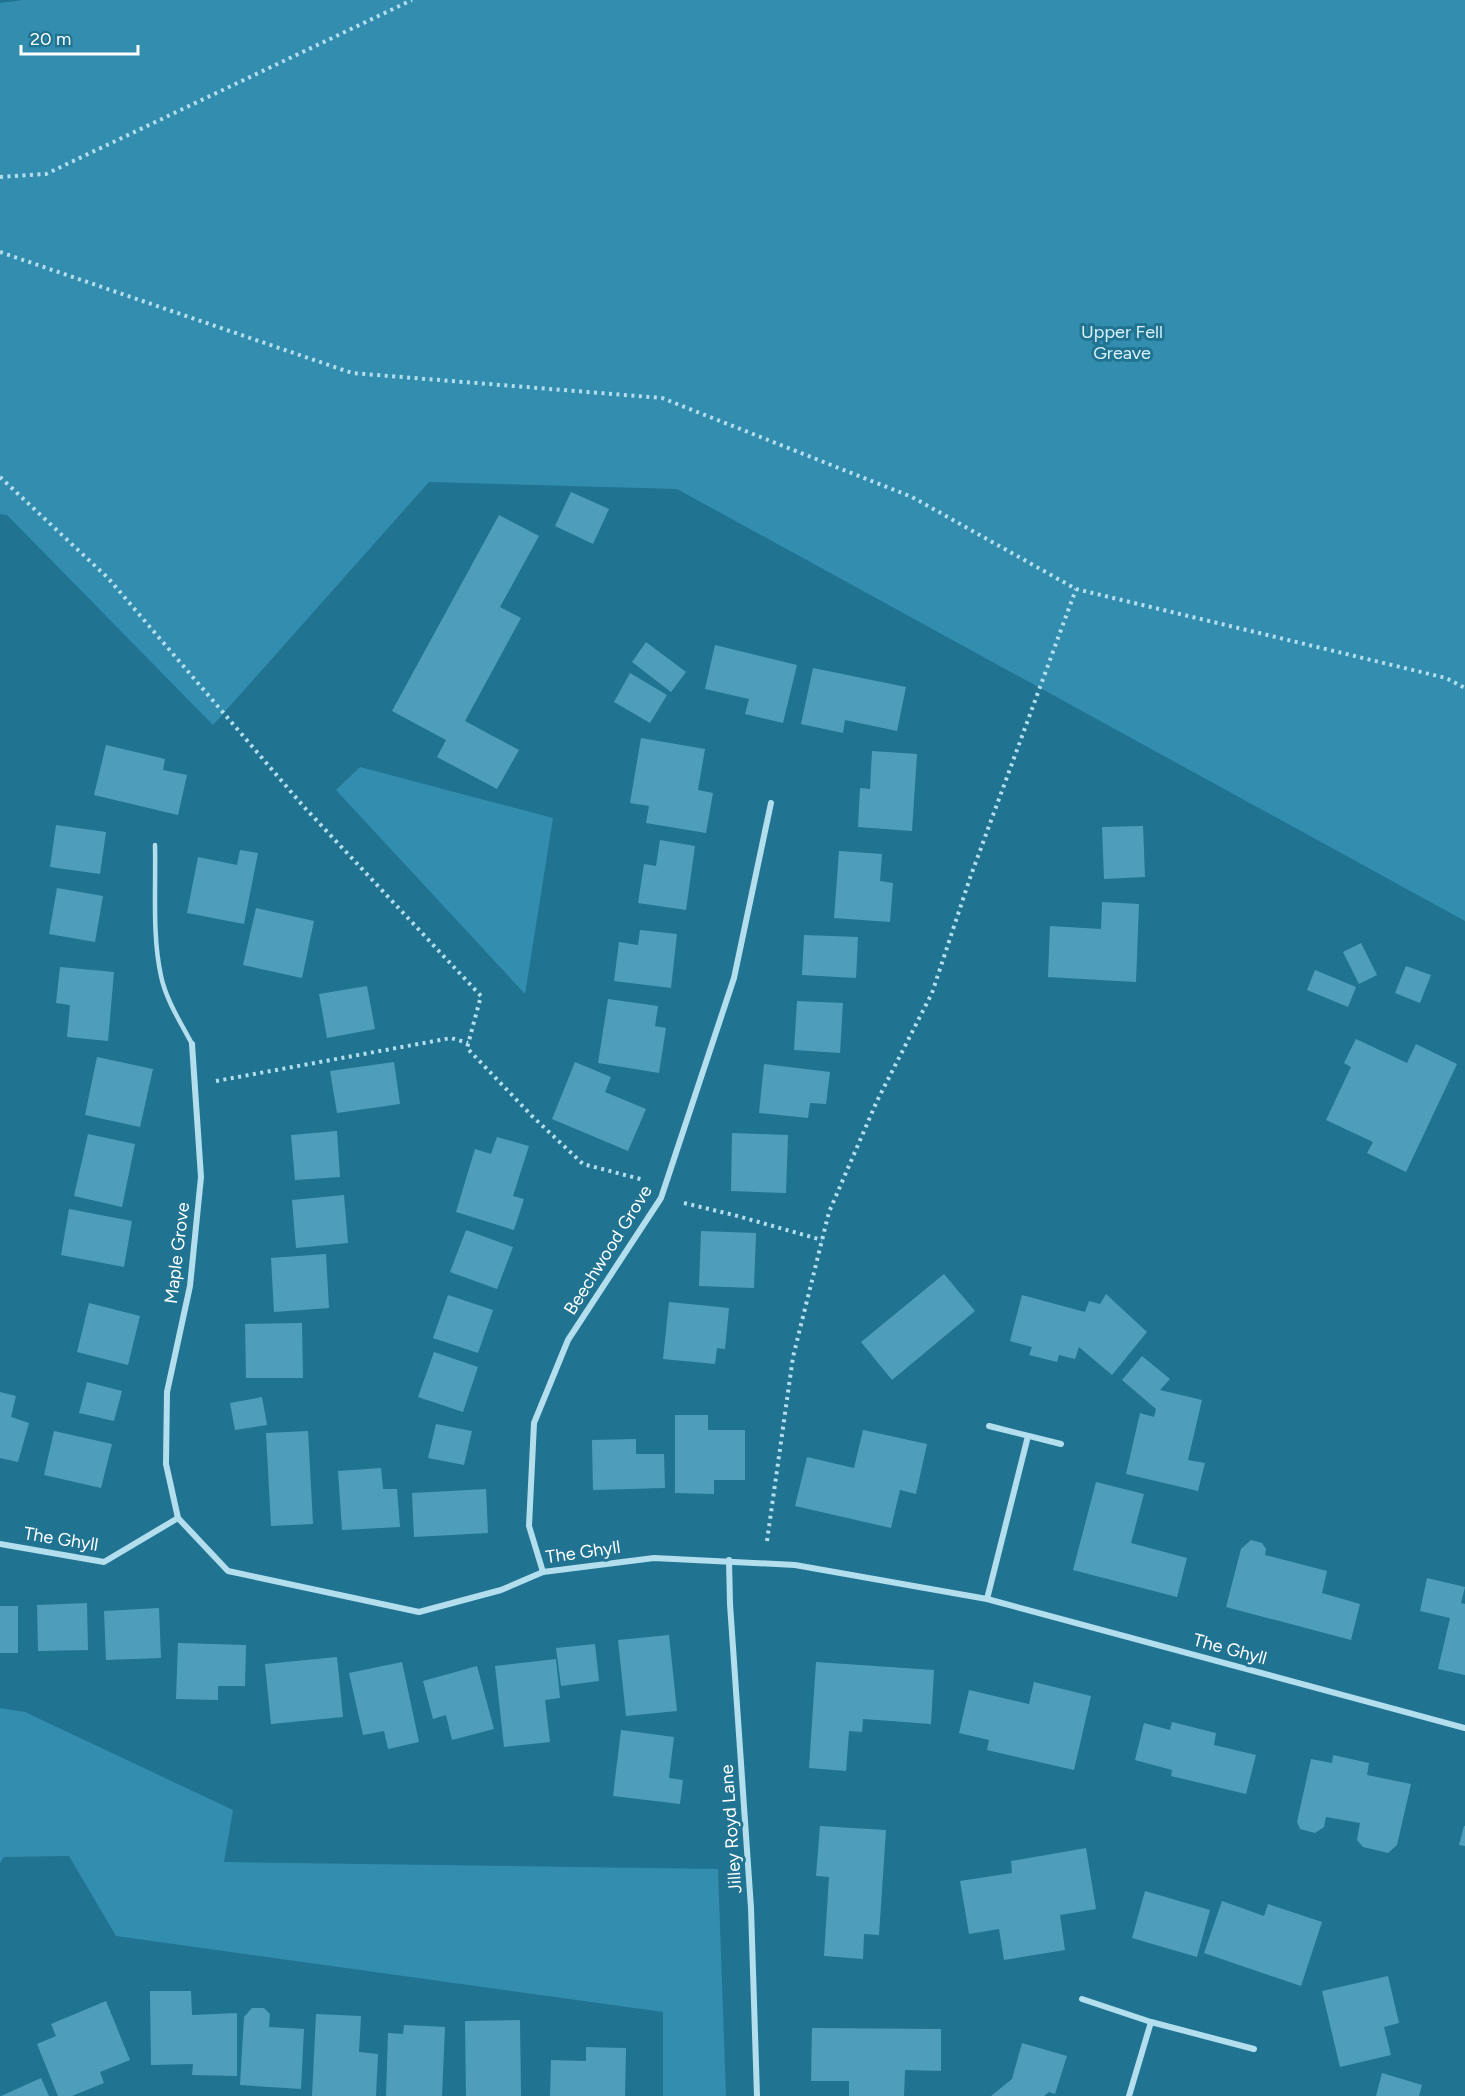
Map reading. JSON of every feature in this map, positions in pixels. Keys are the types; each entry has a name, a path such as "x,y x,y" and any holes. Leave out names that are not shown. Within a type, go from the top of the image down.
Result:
{"street":[{"name":"Beechwood Grove","path":"543,1572 529,1526 534,1423 568,1340 661,1198 666,1185 734,978 771,803"},
{"name":"Maple Grove","path":"178,1518 166,1464 167,1392 190,1286 201,1177 192,1044"},
{"path":"989,1426 1061,1444"},
{"path":"987,1599 1028,1436"},
{"name":"The Ghyll","path":"0,1544 104,1562 178,1518 228,1571 419,1612 501,1590 543,1572 654,1558 795,1565 987,1599 1465,1728"},
{"name":"Jilley Royd Lane","path":"729,1560 730,1604 752,1908 757,2096"},
{"path":"1082,1999 1151,2022 1254,2049"},
{"path":"1129,2096 1151,2022"}],"lane":[{"path":"155,845 157,945 161,977 173,1009 192,1044"}],"path":[{"path":"0,177 46,174 412,0"},
{"path":"0,252 352,373 662,398 912,497 1076,589 1446,678 1465,688"},
{"path":"0,477 108,578 304,807 481,996 467,1048 532,1116 583,1164 666,1185"},
{"path":"764,1562 793,1357 830,1212 877,1101 932,993 970,878 1076,589"},
{"path":"195,1085 451,1038 468,1044"},
{"path":"661,1198 734,1215 822,1240"}],"green space":[{"name":"Upper Fell Greave","path":"23,0 1465,0 1465,921 677,489 429,482 213,725 7,515 0,514 0,3"},
{"path":"360,767 553,818 525,994 336,790"},
{"path":"0,1708 25,1712 233,1810 224,1862 718,1869 726,2096 663,2096 663,2012 116,1936 69,1856 4,1857 0,1863"}],"building":[{"path":"571,492 609,509 593,544 555,526"},
{"path":"499,515 539,536 500,607 521,618 465,721 519,750 497,789 437,757 446,740 392,711"},
{"path":"646,642 686,672 671,692 632,662"},
{"path":"715,645 797,665 783,723 745,714 749,699 705,689"},
{"path":"813,668 906,687 897,731 845,720 843,733 801,724"},
{"path":"630,673 667,695 650,723 614,702"},
{"path":"641,738 705,749 698,790 713,793 706,833 646,823 649,806 630,803"},
{"path":"106,745 165,759 163,770 187,775 178,815 94,795"},
{"path":"872,751 917,754 912,831 858,827 860,788 870,789"},
{"path":"56,825 106,832 100,874 50,867"},
{"path":"1143,826 1145,877 1104,879 1102,827"},
{"path":"660,840 695,846 686,910 638,903 644,864 656,866"},
{"path":"240,850 258,853 244,924 187,913 198,857 237,865"},
{"path":"839,851 882,854 880,881 893,883 890,922 834,918"},
{"path":"57,888 103,896 95,942 49,934"},
{"path":"1102,902 1139,904 1136,982 1048,977 1050,926 1101,929"},
{"path":"256,908 314,921 302,978 243,965"},
{"path":"640,930 677,934 671,988 614,981 619,942 638,945"},
{"path":"804,935 858,937 856,978 802,975"},
{"path":"1361,943 1377,975 1359,984 1343,952"},
{"path":"1406,966 1431,975 1420,1003 1395,993"},
{"path":"60,967 114,972 108,1041 67,1037 70,1005 56,1003"},
{"path":"1315,970 1356,987 1348,1007 1307,990"},
{"path":"367,986 375,1029 327,1038 319,994"},
{"path":"608,999 658,1006 655,1026 666,1028 659,1073 598,1063"},
{"path":"797,1001 843,1003 840,1053 794,1050"},
{"path":"1356,1039 1407,1063 1416,1044 1457,1064 1406,1172 1367,1153 1373,1142 1326,1120 1351,1067 1344,1063"},
{"path":"97,1057 153,1069 140,1127 85,1115"},
{"path":"394,1062 400,1104 337,1113 330,1071"},
{"path":"575,1062 611,1077 605,1092 646,1109 628,1151 552,1119"},
{"path":"764,1064 830,1072 826,1104 810,1103 808,1118 759,1113"},
{"path":"337,1131 340,1177 295,1180 291,1135"},
{"path":"732,1133 788,1135 786,1193 731,1191"},
{"path":"88,1134 135,1144 122,1207 74,1196"},
{"path":"497,1137 529,1146 513,1196 524,1199 514,1230 456,1212 475,1149 491,1154"},
{"path":"344,1195 348,1243 296,1248 292,1200"},
{"path":"69,1209 132,1221 124,1267 61,1255"},
{"path":"466,1230 513,1247 497,1289 450,1272"},
{"path":"701,1231 756,1233 754,1288 699,1286"},
{"path":"326,1254 329,1308 274,1312 271,1258"},
{"path":"944,1274 975,1311 892,1380 861,1342"},
{"path":"1106,1294 1147,1332 1112,1375 1079,1347 1075,1359 1059,1355 1057,1362 1029,1355 1032,1347 1010,1341 1022,1295 1085,1312 1089,1301 1100,1304"},
{"path":"448,1295 493,1310 478,1353 433,1338"},
{"path":"669,1302 729,1308 725,1349 717,1348 715,1364 663,1359"},
{"path":"89,1303 140,1316 128,1365 77,1352"},
{"path":"302,1323 303,1378 246,1378 245,1324"},
{"path":"434,1352 478,1367 463,1412 418,1397"},
{"path":"1142,1356 1170,1379 1160,1390 1202,1400 1188,1460 1205,1463 1198,1491 1126,1474 1140,1413 1154,1417 1156,1409 1122,1380"},
{"path":"87,1382 122,1391 114,1421 79,1413"},
{"path":"0,1392 16,1396 11,1417 29,1423 18,1462 0,1458"},
{"path":"262,1397 267,1425 235,1430 230,1403"},
{"path":"675,1415 708,1415 708,1430 745,1430 745,1480 714,1480 714,1494 675,1493"},
{"path":"436,1424 472,1431 464,1465 428,1458"},
{"path":"863,1430 927,1444 916,1494 900,1490 891,1528 795,1506 807,1457 854,1468"},
{"path":"54,1431 112,1444 101,1488 44,1475"},
{"path":"308,1431 313,1524 271,1526 266,1433"},
{"path":"636,1439 636,1454 664,1454 665,1488 593,1490 592,1440"},
{"path":"381,1468 383,1489 397,1489 400,1527 342,1530 338,1471"},
{"path":"1096,1482 1144,1494 1131,1543 1187,1558 1177,1597 1073,1570"},
{"path":"486,1489 488,1533 414,1537 412,1493"},
{"path":"1251,1540 1262,1543 1266,1549 1265,1555 1327,1571 1322,1593 1360,1604 1351,1640 1226,1607 1241,1549"},
{"path":"1427,1578 1465,1587 1461,1603 1465,1604 1465,1675 1438,1669 1450,1618 1420,1611"},
{"path":"87,1603 88,1650 38,1651 37,1605"},
{"path":"0,1606 18,1606 18,1653 0,1653"},
{"path":"159,1608 161,1658 106,1660 104,1611"},
{"path":"669,1635 677,1711 626,1716 618,1640"},
{"path":"178,1643 246,1645 245,1686 218,1686 218,1700 176,1699"},
{"path":"595,1644 599,1681 561,1686 556,1648"},
{"path":"337,1657 343,1717 271,1724 265,1664"},
{"path":"556,1659 560,1698 545,1700 550,1742 504,1747 495,1666"},
{"path":"402,1662 419,1742 388,1749 384,1731 363,1735 349,1673"},
{"path":"816,1662 934,1670 931,1724 863,1719 862,1732 849,1731 846,1771 809,1768"},
{"path":"477,1666 494,1729 452,1740 446,1715 433,1719 423,1681"},
{"path":"1034,1682 1091,1696 1074,1770 987,1750 989,1740 959,1733 969,1690 1029,1704"},
{"path":"1172,1722 1216,1733 1214,1745 1256,1755 1246,1794 1171,1776 1172,1770 1135,1760 1144,1723 1170,1730"},
{"path":"621,1730 674,1737 669,1778 683,1780 680,1804 613,1796"},
{"path":"1333,1755 1369,1763 1367,1775 1411,1784 1397,1845 1388,1853 1363,1847 1357,1840 1360,1823 1326,1817 1324,1827 1315,1833 1300,1829 1297,1822 1311,1759 1332,1763"},
{"path":"820,1826 886,1830 879,1935 864,1934 863,1959 824,1956 829,1877 816,1876"},
{"path":"1465,1826 1465,1846 1459,1845"},
{"path":"1086,1848 1096,1909 1060,1915 1065,1950 1004,1960 999,1929 969,1934 960,1881 1012,1873 1011,1861"},
{"path":"1145,1891 1210,1910 1197,1957 1132,1938"},
{"path":"1222,1901 1264,1916 1268,1904 1322,1922 1301,1986 1204,1953"},
{"path":"1388,1976 1399,2023 1384,2027 1391,2055 1340,2067 1322,1991"},
{"path":"150,1991 191,1991 192,2015 237,2013 237,2076 192,2075 193,2064 151,2065"},
{"path":"106,2001 130,2060 100,2072 104,2083 72,2096 58,2096 37,2044 56,2036 51,2024"},
{"path":"252,2008 264,2008 270,2014 269,2027 304,2029 301,2089 240,2085 244,2017"},
{"path":"316,2014 361,2016 359,2052 378,2054 376,2096 312,2096"},
{"path":"520,2020 521,2096 466,2096 465,2021"},
{"path":"404,2025 445,2027 442,2096 386,2096 388,2033 403,2034"},
{"path":"812,2028 941,2029 941,2071 905,2070 904,2096 849,2096 849,2081 811,2081"},
{"path":"1022,2043 1067,2056 1055,2094 1049,2092 1044,2096 991,2096 1012,2079"},
{"path":"586,2047 626,2048 625,2096 550,2096 551,2060 586,2061"},
{"path":"1382,2073 1422,2085 1419,2096 1376,2096"},
{"path":"41,2078 49,2096 1,2096"}]}
